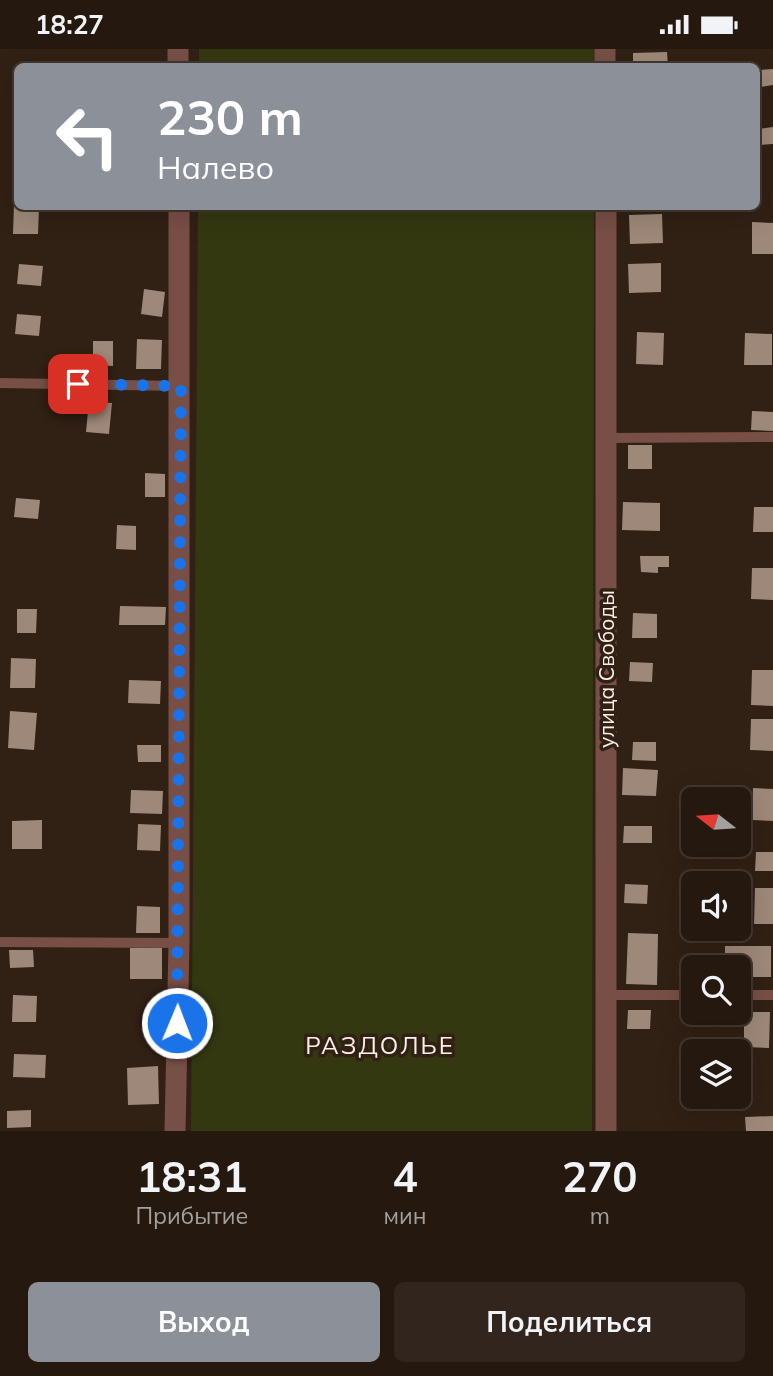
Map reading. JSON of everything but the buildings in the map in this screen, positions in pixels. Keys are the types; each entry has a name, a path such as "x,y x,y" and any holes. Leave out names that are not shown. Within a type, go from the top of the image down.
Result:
{"street":[{"path":"175,1131 179,943 179,210"},
{"name":"улица Свободы","path":"606,210 606,1131"}],"lane":[{"path":"0,383 181,386"},
{"path":"606,438 773,437"},
{"path":"0,942 179,943"},
{"path":"607,995 681,995"},
{"path":"751,995 773,995"}],"green space":[{"path":"199,49 594,49 594,63 199,63"},
{"path":"198,210 594,210 592,1131 191,1131"}],"district":[{"name":"РАЗДОЛЬЕ","path":"380,1045"}],"route":[{"path":"78,384 181,386 177,1023"}]}
